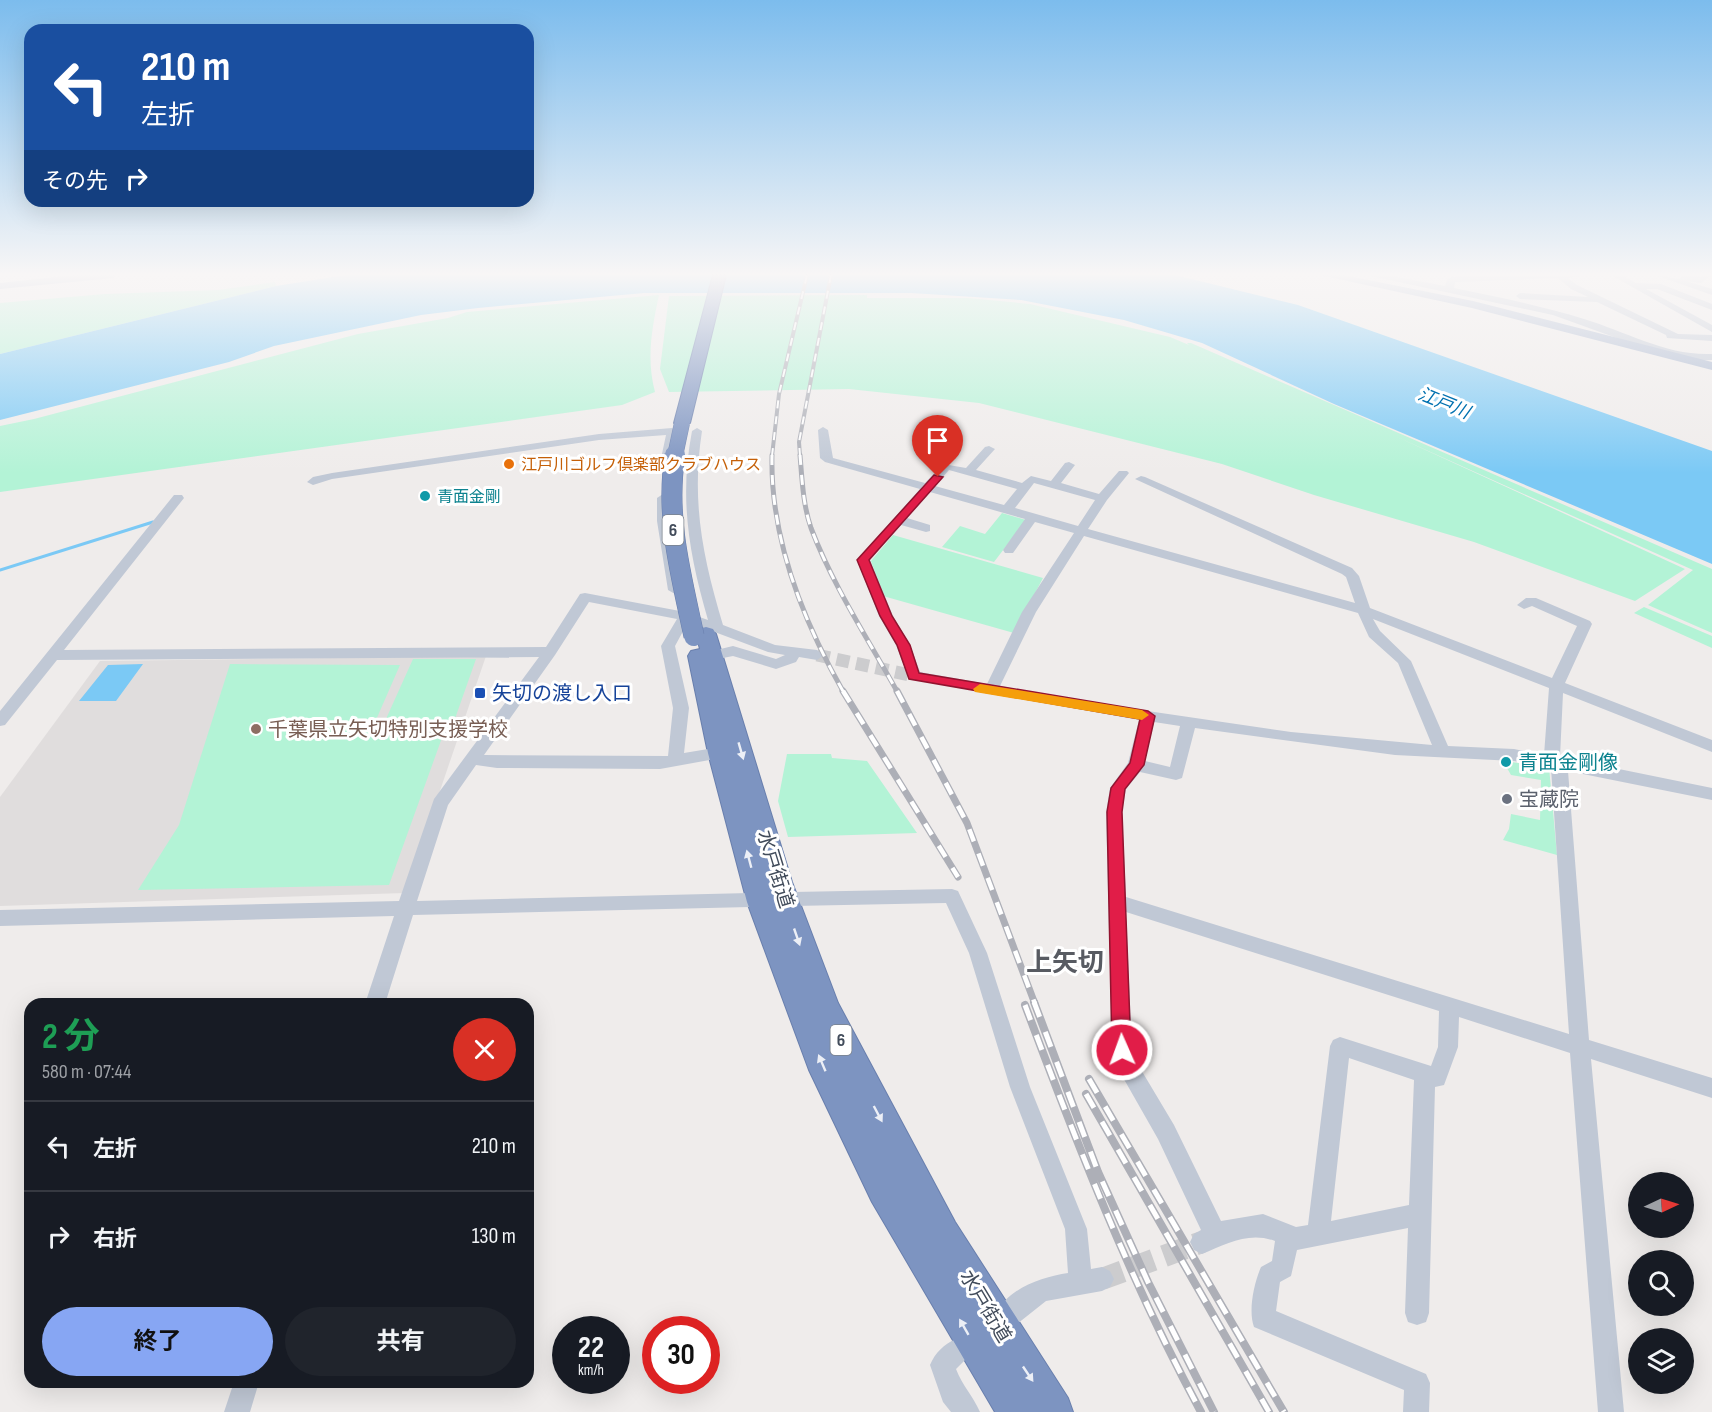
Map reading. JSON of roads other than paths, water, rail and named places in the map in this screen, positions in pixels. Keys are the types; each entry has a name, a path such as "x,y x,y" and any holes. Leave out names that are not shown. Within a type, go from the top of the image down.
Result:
{"highway":[{"name":"水戸街道","path":"690,419 706,341"},
{"name":"水戸街道","path":"710,341 690,419 673,465 671,500 674,537 699,631 783,894 822,998 851,1061 915,1184 1006,1341 1054,1412"},
{"name":"水戸街道","path":"699,631 720,753 760,902 824,1070 884,1190 1017,1412"}],"main road":[{"path":"1623,341 1712,364"}],"street":[{"path":"1640,341 1690,357 1712,357"},
{"path":"823,430 826,458 1363,610 1712,746"},
{"path":"313,482 320,477 578,440 672,431 663,483 663,521 668,562 699,631 733,651 776,664 791,659 793,652"},
{"path":"968,472 989,449"},
{"path":"1054,485 1069,465"},
{"path":"1025,487 947,466 863,560 886,616 903,645 914,676 1148,716 1350,744 1514,755 1712,794"},
{"path":"991,690 1029,612 1102,498 1123,473"},
{"path":"1007,510 1031,479 1102,498"},
{"path":"1141,479 1352,576 1374,634 1404,661 1442,751"},
{"path":"0,721 178,498"},
{"path":"1010,550 1032,518"},
{"path":"899,520 926,528"},
{"path":"377,998 440,803 550,652 585,597 699,631 774,650 817,655"},
{"path":"1524,605 1531,601 1585,624 1556,686 1556,762 1611,1412"},
{"path":"676,756 681,708 668,646 699,631"},
{"path":"52,655 403,651 550,652"},
{"path":"1148,716 1137,765 1118,788 1114,812 1122,1050 1128,1068 1166,1132 1208,1238 1253,1225 1263,1225 1296,1239 1420,1214"},
{"path":"1137,765 1176,774 1190,721"},
{"path":"474,759 496,762 660,763 720,753"},
{"path":"794,899 952,896 978,953 1020,1087 1076,1229 1092,1281 1046,1287 1027,1297 1008,1315"},
{"path":"0,918 750,900"},
{"path":"1118,902 1712,1088"},
{"path":"1318,1234 1340,1046 1437,1078 1448,1047 1449,1005"},
{"path":"1417,1313 1425,1074"},
{"path":"1287,1235 1283,1268 1269,1275 1263,1318 1417,1383 1416,1412"},
{"path":"956,1351 942,1365 952,1393 967,1412"},
{"path":"237,1412 245,1388"}],"water":[{"path":"53,341 298,341 274,346 229,362 0,420 0,354"},
{"name":"江戸川","path":"1195,341 1400,341 1712,451 1712,564 1334,404"},
{"path":"143,664 116,701 79,701 108,665"}],"waterway":[{"path":"0,570 153,522"}],"tunnel":[{"path":"817,655 914,676"},
{"path":"1102,1279 1202,1242"}],"railway":[{"path":"772,456 779,394 791,341"},
{"path":"800,456 799,442 818,341"},
{"path":"800,455 806,510 820,550 840,591 898,693"},
{"path":"772,456 777,517 792,578 815,637 844,693"},
{"path":"843,691 958,877"},
{"path":"897,691 967,823 1035,1004"},
{"path":"1034,1002 1098,1172 1148,1282 1214,1412"},
{"path":"1025,1005 1106,1212 1151,1313 1201,1412"},
{"path":"1089,1079 1284,1412"},
{"path":"1086,1094 1269,1412"}],"place":[{"name":"江戸川ゴルフ倶楽部クラブハウス","path":"509,464"},
{"name":"青面金剛","path":"425,496"},
{"name":"矢切の渡し入口","path":"480,693"},
{"name":"千葉県立矢切特別支援学校","path":"256,729"},
{"name":"青面金剛像","path":"1506,762"},
{"name":"宝蔵院","path":"1507,799"}],"district":[{"name":"上矢切","path":"1065,962"}]}
